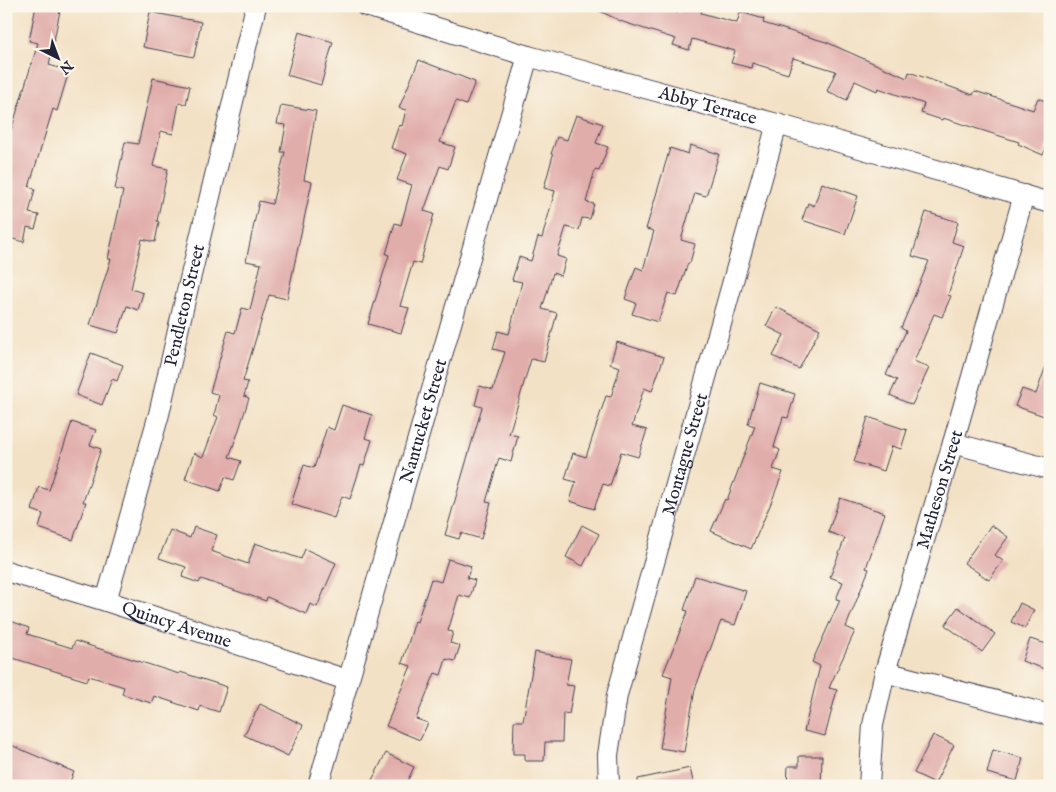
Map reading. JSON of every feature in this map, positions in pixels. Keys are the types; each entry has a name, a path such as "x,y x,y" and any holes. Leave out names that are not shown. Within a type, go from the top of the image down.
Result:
{"street":[{"name":"Pendleton Street","path":"106,601 159,414 184,300 256,6"},
{"name":"Abby Terrace","path":"366,6 528,56 777,124 1050,202"},
{"name":"Nantucket Street","path":"318,786 528,56"},
{"name":"Montague Street","path":"609,786 608,755 617,695 777,124"},
{"name":"Matheson Street","path":"869,786 873,725 885,672 1024,196"},
{"path":"953,443 1050,470"},
{"name":"Quincy Avenue","path":"6,571 106,601 347,680"},
{"path":"885,672 1050,715"}],"building":[{"path":"36,6 61,6 49,65 69,71 57,111 53,109 29,187 35,189 29,213 39,215 35,229 27,227 24,242 6,237 6,147 38,43 29,41"},
{"path":"589,6 658,6 678,13 680,6 692,6 702,10 701,13 737,23 740,12 764,19 763,23 826,42 907,78 909,72 973,95 975,91 1033,110 1038,98 1050,103 1050,139 1043,155 1018,144 1019,142 921,113 924,104 878,88 877,91 855,81 847,100 827,91 836,71 793,58 788,74 752,63 751,68 731,63 735,51 692,39 689,50 673,45 676,39 623,22"},
{"path":"150,12 201,22 194,57 143,47"},
{"path":"299,32 333,42 321,85 287,75"},
{"path":"419,60 475,82 466,105 456,101 440,142 455,147 448,169 440,166 424,211 434,214 420,264 413,262 400,306 409,308 401,333 368,324 389,255 386,254 395,223 401,225 412,185 397,180 407,154 391,148 399,125 402,126 406,110 399,108"},
{"path":"153,78 190,86 186,104 179,103 173,134 161,131 153,166 168,169 157,221 159,222 155,242 142,239 131,289 143,293 138,310 127,306 118,333 90,325 111,259 108,259 123,191 115,189 125,142 138,144"},
{"path":"281,105 316,111 304,180 312,182 287,299 269,295 243,381 248,382 244,396 249,398 229,457 241,461 234,480 225,477 220,491 185,479 194,453 203,457 218,417 214,415 219,395 210,392 228,331 235,333 242,308 250,310 261,264 246,261 259,201 272,204 285,152 281,152 286,125 277,124"},
{"path":"576,115 603,124 596,143 608,147 599,171 595,170 586,202 594,204 590,219 582,218 579,230 566,227 557,256 566,259 561,276 553,273 542,309 557,313 544,362 531,359 509,434 518,436 511,462 499,458 486,502 491,503 481,539 461,533 459,539 445,535 482,407 475,405 480,386 493,390 505,352 493,349 498,331 509,334 522,282 512,280 519,257 531,261 538,237 542,238 555,191 544,188 553,155 551,154 557,137 567,140"},
{"path":"690,145 719,154 706,196 695,193 681,240 695,244 690,263 688,263 677,296 668,293 658,322 632,314 636,303 625,299 636,267 643,270 654,231 646,229 670,148 688,154"},
{"path":"822,183 858,196 845,234 802,220 808,203 814,206"},
{"path":"926,212 958,222 952,242 964,246 948,295 951,296 942,317 934,314 914,361 929,368 912,405 890,395 897,380 886,375 906,331 901,328 929,261 912,256"},
{"path":"776,307 820,329 799,369 773,356 784,335 766,326"},
{"path":"617,342 664,357 652,391 644,388 632,426 647,430 638,457 621,452 610,486 603,484 594,509 570,501 576,482 565,479 573,453 586,457 606,396 611,397 620,367 610,364"},
{"path":"91,353 123,365 117,381 112,379 102,405 76,395"},
{"path":"1048,360 1050,361 1050,418 1015,406 1022,389 1036,394"},
{"path":"760,383 795,394 788,418 783,417 774,447 780,450 773,469 783,472 751,549 711,531 725,499 727,500 755,426 748,424"},
{"path":"342,405 372,415 365,438 372,440 364,466 361,465 350,499 342,496 334,518 291,504 304,465 314,468 327,427 334,430"},
{"path":"868,417 907,430 901,449 892,446 884,471 854,462"},
{"path":"72,422 96,430 90,445 101,449 83,502 86,502 73,540 39,528 43,514 32,510 39,487 49,490"},
{"path":"840,498 885,513 866,568 869,569 846,627 855,631 829,688 837,690 825,736 804,731 820,666 812,662 840,600 836,599 843,582 830,577 845,538 828,532"},
{"path":"582,525 599,534 583,566 566,557"},
{"path":"991,525 1008,537 995,555 1003,561 989,580 964,563"},
{"path":"194,527 217,535 211,551 248,564 255,543 301,559 305,549 336,563 317,607 310,604 306,614 267,597 266,601 201,579 199,583 182,577 186,567 159,558 170,530 190,538"},
{"path":"448,559 471,566 467,578 475,580 470,598 459,595 448,631 453,632 450,643 460,646 455,661 446,659 441,675 435,673 416,719 428,723 420,740 386,726 411,666 402,663 415,621 417,622 431,579 441,582"},
{"path":"695,576 746,591 735,625 721,621 695,689 684,752 660,748 672,677 663,674 688,611 684,610"},
{"path":"1020,603 1034,610 1025,628 1011,622"},
{"path":"958,607 995,634 982,652 945,625"},
{"path":"6,619 29,628 27,634 72,648 75,641 227,687 219,712 200,706 199,711 154,696 151,703 122,694 124,687 89,676 87,681 6,656"},
{"path":"1030,639 1050,645 1050,671 1022,661"},
{"path":"535,652 571,659 566,685 574,686 569,714 563,713 562,742 545,742 544,761 525,761 525,754 513,754 514,721 523,721"},
{"path":"260,704 303,725 288,756 244,735"},
{"path":"933,735 954,745 935,783 914,773"},
{"path":"6,743 74,772 68,786 24,786 6,778"},
{"path":"993,750 1023,758 1017,781 987,773"},
{"path":"386,753 414,767 405,786 369,786"},
{"path":"799,756 822,756 821,786 787,786 788,766 799,766"},
{"path":"690,768 694,786 638,786 638,779"}]}
